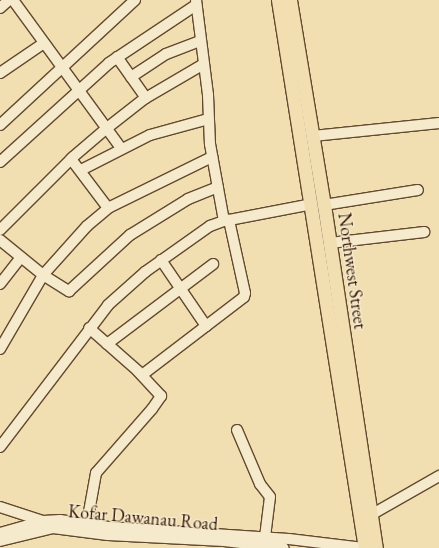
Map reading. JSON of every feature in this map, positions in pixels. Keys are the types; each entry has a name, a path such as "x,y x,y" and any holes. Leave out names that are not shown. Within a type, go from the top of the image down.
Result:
{"main road":[{"name":"Northwest Street","path":"278,0 318,204 330,243 376,548"},
{"name":"Northwest Street","path":"290,0 313,136 318,204 364,548"}],"street":[{"path":"0,8 9,0"},
{"path":"13,0 121,148"},
{"path":"0,125 135,0"},
{"path":"0,162 116,57 196,2 204,64 212,157 226,221 245,293 240,300 142,375"},
{"path":"131,77 166,54 200,41"},
{"path":"0,73 44,42"},
{"path":"116,57 146,98"},
{"path":"0,230 71,159 107,128 146,98 204,64"},
{"path":"81,170 121,148 150,135 208,119"},
{"path":"313,136 439,123"},
{"path":"0,349 43,275 87,226 108,208 212,157"},
{"path":"71,159 81,170 108,208"},
{"path":"0,240 43,275 66,290 72,290 110,250 130,235 188,199 218,187"},
{"path":"0,447 89,328 119,295 161,260 207,229 226,221 318,204 418,190"},
{"path":"330,243 424,232"},
{"path":"0,284 20,257"},
{"path":"161,260 206,326"},
{"path":"107,344 179,287 213,264"},
{"path":"87,523 96,473 160,399 158,391 142,375 89,328"},
{"path":"237,430 260,484 270,497 266,537"},
{"path":"370,516 439,476"},
{"path":"0,507 43,521 60,520 87,523 108,531 266,537 364,548"},
{"name":"Kofar Dawanau Road","path":"0,533 43,521"},
{"name":"Kofar Dawanau Road","path":"0,540 53,528 108,531 223,545 284,548"}]}
